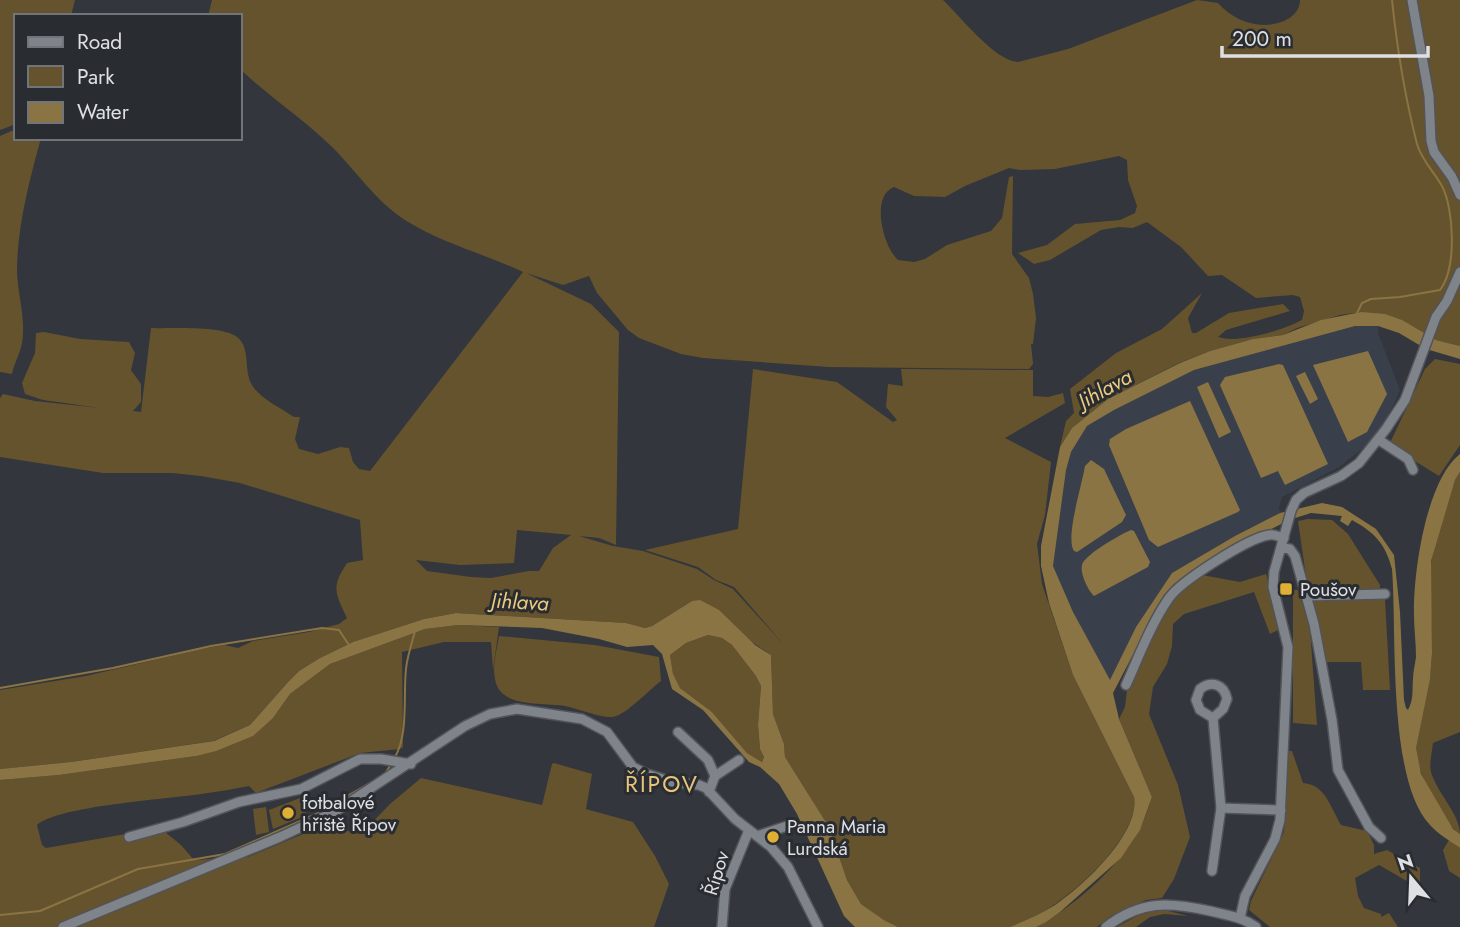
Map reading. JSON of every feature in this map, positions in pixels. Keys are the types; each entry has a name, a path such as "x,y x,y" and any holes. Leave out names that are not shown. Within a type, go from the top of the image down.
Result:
{"street":[{"path":"1412,0 1429,96 1431,141 1434,152 1452,177 1460,195"},
{"path":"1240,918 1245,897 1275,839 1281,810 1288,647 1273,587 1274,572 1293,505 1304,493 1350,471 1369,454 1405,400 1433,325 1460,272"},
{"path":"1379,440 1408,459 1412,470"},
{"path":"1126,685 1170,596 1203,570 1246,544 1268,535 1283,543 1295,556 1307,596 1332,720 1338,770 1369,827 1381,838"},
{"path":"1307,596 1385,594"},
{"path":"63,927 336,811 477,720 500,711 528,709 582,719 603,728 633,767 672,782 699,785 709,792 771,847 788,867 818,927"},
{"path":"1212,871 1221,808 1213,718"},
{"path":"678,732 708,760 715,776"},
{"path":"129,837 239,802 301,789 360,759 411,764"},
{"path":"709,792 715,776 739,760"},
{"path":"1221,808 1281,810"},
{"path":"753,833 793,824"},
{"name":"Řípov","path":"722,927 725,889 753,833"},
{"path":"1106,927 1132,911 1163,903 1240,918 1256,927"}],"shaded area":[{"path":"1355,326 1378,326 1378,333 1400,390 1386,421 1371,442 1339,467 1282,497 1280,513 1172,573 1136,627 1110,681 1073,612 1053,566 1066,470 1071,452 1087,426 1194,370"}],"green space":[{"path":"0,0 75,0 72,14 14,14 14,125 0,130"},
{"path":"212,0 943,0 978,37 999,54 1018,62 1068,49 1197,0 1218,3 1240,19 1266,25 1290,17 1297,10 1300,0 1460,0 1460,346 1436,340 1361,312 1340,315 1283,335 1253,339 1179,363 1108,399 1072,428 1060,447 1066,421 1074,413 1070,389 1116,353 1162,329 1202,293 1188,318 1192,333 1229,313 1283,304 1290,311 1226,330 1218,337 1249,337 1273,332 1302,320 1304,311 1300,297 1293,295 1256,298 1222,275 1208,276 1181,247 1147,222 1133,228 1101,230 1050,260 1034,264 1018,253 1047,245 1075,224 1120,220 1135,213 1137,206 1128,180 1127,160 1119,156 1055,169 1009,168 945,197 914,196 894,187 882,200 881,222 893,254 898,260 914,262 925,259 947,245 991,231 1002,218 1009,177 1013,176 1012,254 1029,278 1036,318 1031,344 1033,364 1029,369 829,367 681,354 639,338 628,330 597,293 589,276 563,285 526,273 591,304 619,332 616,545 599,538 579,536 613,546 643,551 697,569 714,580 733,589 784,645 734,587 716,580 698,567 645,550 738,529 753,369 837,382 893,422 897,420 886,407 888,384 903,386 901,369 1033,370 1033,396 1048,397 1063,393 1065,403 1005,438 1051,462 1045,515 1037,544 1042,584 1073,675 1134,797 1132,815 1123,835 1109,855 1090,875 1048,909 1011,927 898,927 861,904 847,880 829,827 785,757 784,744 773,714 771,655 692,601 645,628 626,623 456,613 424,619 353,642 320,658 299,671 250,725 213,741 71,762 0,769 0,690 86,676 201,649 224,645 238,648 253,641 339,624 347,618 336,590 339,578 347,563 363,560 360,520 240,483 172,473 103,473 0,457 0,398 3,394 35,401 100,408 43,400 25,394 22,383 35,353 36,333 129,342 135,353 131,370 141,384 141,402 133,411 141,412 151,328 208,329 229,333 242,342 248,375 254,388 272,404 294,417 300,417 295,439 299,449 318,454 340,447 349,448 353,462 359,469 370,471 523,272 433,235 405,220 375,194 330,145 242,71 242,14 208,14","holes":["517,530 571,535 553,548 539,571 491,578 427,571 416,560 460,565 514,563"]},
{"path":"14,130 14,140 40,140 21,221 17,272 23,334 12,374 0,372 0,136"},
{"path":"1435,359 1460,364 1460,445 1439,476 1389,445 1425,369"},
{"path":"1460,472 1460,732 1433,743 1430,765 1434,780 1456,819 1460,834 1437,808 1431,796 1421,772 1416,742 1431,662 1432,554 1455,480"},
{"path":"1332,520 1348,534 1380,585 1380,593 1308,590 1298,521"},
{"path":"1266,574 1280,629 1270,634 1254,592 1184,614 1173,624 1172,646 1167,664 1153,687 1149,714 1178,785 1190,837 1174,879 1162,898 1146,900 1111,916 1097,927 1036,927 1065,909 1106,873 1129,846 1144,819 1152,797 1119,719 1125,707 1128,682 1173,597 1202,575 1240,582"},
{"path":"1293,590 1298,590 1310,629 1317,725 1293,723"},
{"path":"1312,598 1385,599 1390,690 1363,690 1361,662 1324,662"},
{"path":"458,625 499,627 493,670 491,642 444,642 402,652 403,747 400,749 360,753 256,793 249,786 67,813 37,825 42,845 46,848 160,828 194,860 248,857 332,822 352,833 364,831 421,778 542,805 554,763 592,774 586,809 633,822 655,856 669,884 654,927 0,927 0,780 59,775 196,756 273,718 290,694 330,664 425,629"},
{"path":"708,635 722,638 732,645 761,686 758,725 760,749 764,757 762,762 747,753 712,712 680,688 673,675 670,655 686,643"},
{"path":"499,636 595,645 659,657 661,681 631,707 613,717 565,706 514,700 499,689 495,679 494,664"},
{"path":"1288,751 1292,751 1303,783 1311,784 1322,792 1341,825 1367,831 1374,845 1374,854 1387,850 1420,868 1420,883 1412,884 1379,865 1355,878 1358,896 1364,908 1381,914 1381,917 1389,913 1398,927 1270,927 1249,910 1284,832"},
{"name":"fotbalové hřiště Řípov","path":"300,798 307,815 273,829 269,810"},
{"path":"266,807 269,832 256,835 253,809"},
{"path":"1449,840 1460,848 1460,878 1449,871 1443,850"},
{"path":"1161,909 1188,916 1164,914 1150,917 1136,927 1117,927 1139,915"}],"water":[{"path":"1361,312 1385,314 1402,320 1436,340 1460,346 1460,359 1426,349 1399,333 1378,326 1355,326 1194,370 1114,410 1087,426 1071,452 1066,470 1053,566 1073,612 1110,680 1136,627 1172,573 1280,513 1322,503 1342,507 1376,529 1394,555 1404,700 1408,710 1412,698 1416,657 1414,597 1419,553 1438,484 1460,454 1460,472 1455,480 1431,561 1430,679 1416,748 1421,774 1453,829 1460,834 1460,848 1430,825 1416,804 1407,775 1400,741 1397,703 1392,569 1386,552 1373,534 1352,520 1348,526 1340,521 1342,516 1311,513 1289,520 1192,570 1164,595 1113,693 1119,719 1152,797 1140,830 1121,858 1060,912 1036,927 1010,927 1050,908 1094,872 1119,842 1133,811 1134,797 1073,675 1049,603 1041,566 1041,546 1060,447 1072,428 1108,399 1180,363 1210,351 1253,339 1283,335 1321,320"},
{"path":"1368,351 1387,394 1367,432 1348,442 1313,365"},
{"path":"1283,365 1328,464 1285,485 1278,471 1261,478 1220,385 1225,377"},
{"path":"1305,372 1318,399 1310,404 1296,376"},
{"path":"1208,382 1231,432 1219,438 1197,387"},
{"path":"1190,401 1240,510 1158,547 1149,540 1109,445 1110,439 1126,429"},
{"path":"1091,460 1104,469 1126,515 1122,522 1077,552 1072,544 1073,523 1085,466"},
{"path":"1131,530 1150,562 1148,567 1094,596 1083,577 1084,561 1104,545"},
{"path":"700,600 719,610 755,645 771,655 773,714 784,744 785,757 829,827 847,880 861,904 898,927 855,927 844,916 797,814 779,784 760,767 749,762 703,710 672,689 662,654 653,645 627,647 542,628 458,625 425,629 330,664 290,694 273,718 253,736 216,751 59,775 0,780 0,769 71,762 214,741 250,725 299,671 320,658 353,642 424,619 456,613 626,623 645,628 692,601","holes":["708,635 722,638 732,645 761,686 758,725 760,749 764,757 762,762 747,753 712,712 680,688 673,674 670,655 686,643"]}],"waterway":[{"path":"1357,313 1362,303 1371,299 1440,290 1449,268 1451,253 1451,223 1446,196 1419,150 1413,126 1392,0"},
{"path":"0,688 113,668 211,646 322,628 339,630 349,645"},
{"path":"394,759 402,739 405,680 415,631"},
{"path":"385,774 391,764"},
{"path":"0,915 40,911 138,869 225,854 316,814 368,784"}],"place":[{"name":"Poušov","path":"1286,589"},
{"name":"fotbalové hřiště Řípov","path":"288,813"},
{"name":"Panna Maria Lurdská","path":"773,837"}],"district":[{"name":"ŘÍPOV","path":"662,784"}],"water label":[{"name":"Jihlava","path":"1105,389"},
{"name":"Jihlava","path":"520,602"}]}
